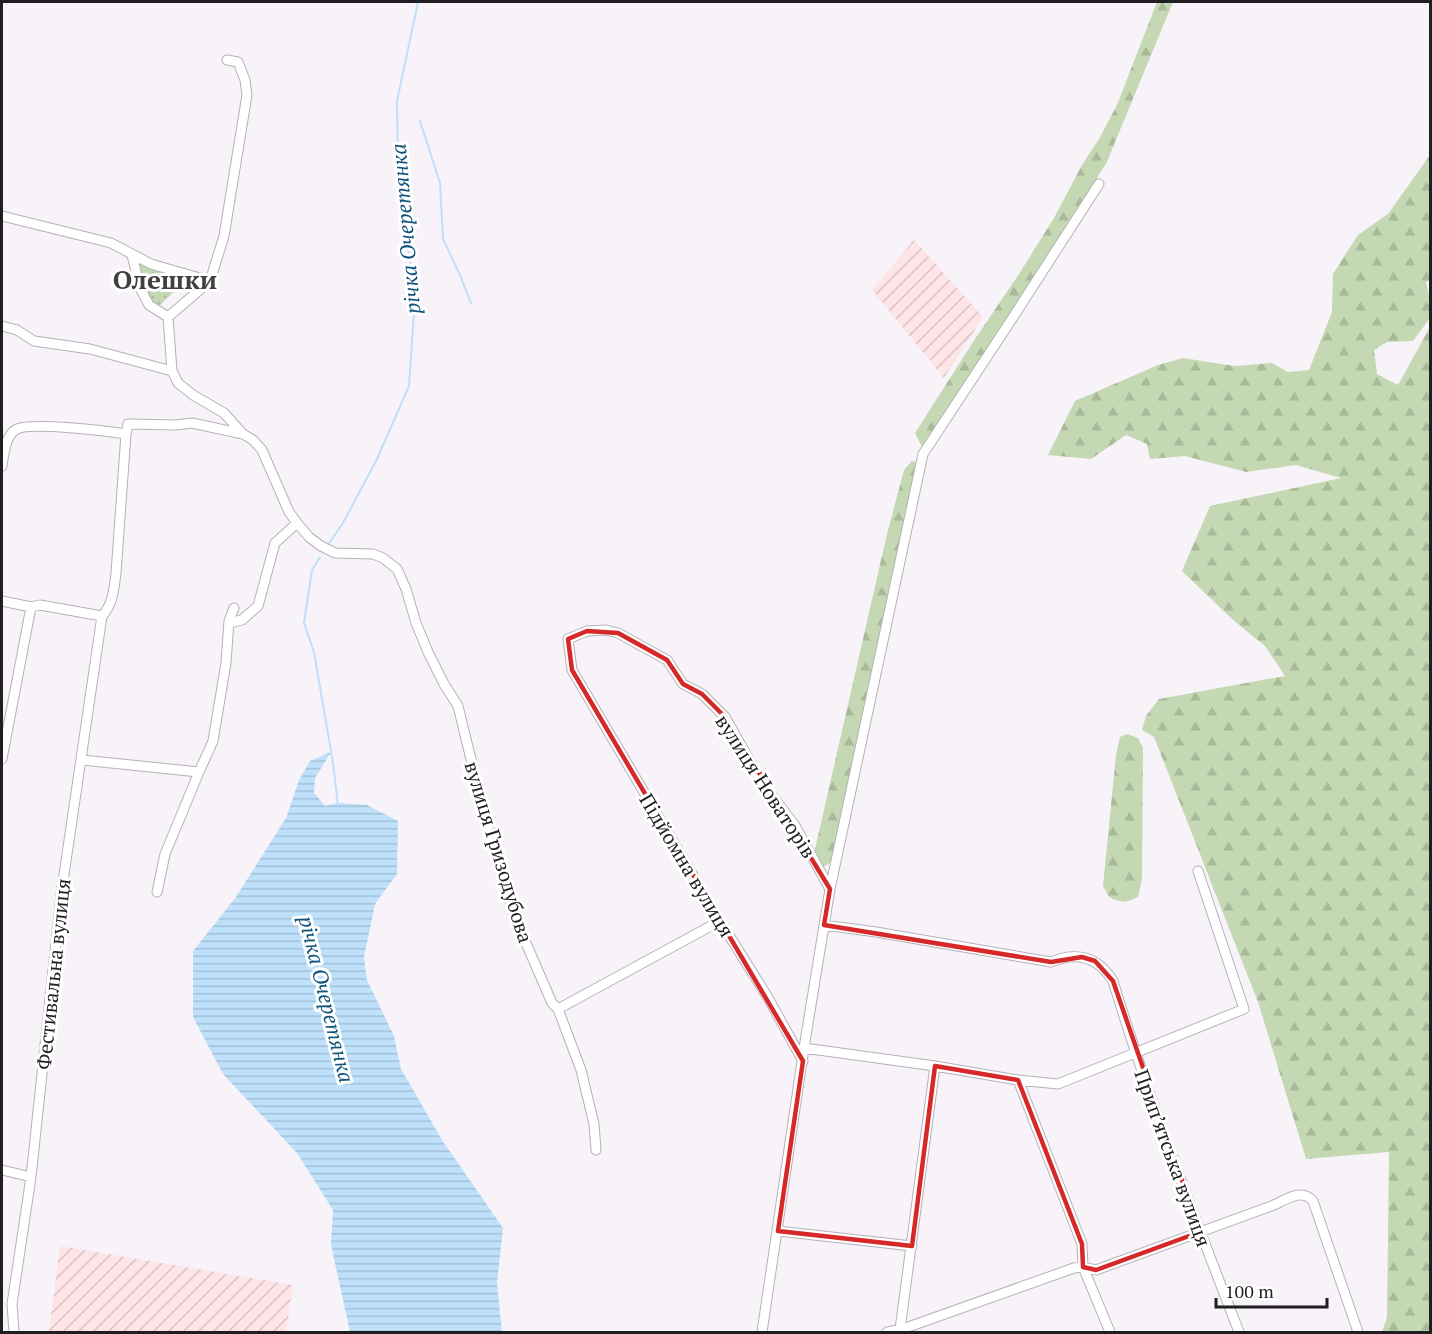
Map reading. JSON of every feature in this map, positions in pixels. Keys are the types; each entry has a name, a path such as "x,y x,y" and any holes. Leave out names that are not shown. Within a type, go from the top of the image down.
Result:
{"street":[{"path":"168,317 210,281 224,236 247,95 245,80 238,62 227,60"},
{"path":"762,1332 830,890 923,454 1099,184"},
{"path":"2,216 111,243 151,264 210,281"},
{"path":"132,255 140,288 149,305 168,317"},
{"path":"2,326 17,330 34,341 90,349 172,371 168,317"},
{"name":"вулиця Гризодубова","path":"172,371 178,382 193,395 224,413 262,450 289,512 309,537 334,553 373,554 383,558 397,569 428,652 438,674 458,706 486,821 516,920 552,1003 558,1009 581,1070 594,1124 596,1150"},
{"path":"2,466 9,437 18,428 39,426 126,434 128,424 192,423 243,434"},
{"name":"Фестивальна вулиця","path":"14,1332 12,1304 31,1177 61,895 102,616 108,610 116,573 126,434"},
{"path":"229,624 242,620 258,606 275,543 297,523"},
{"path":"2,601 102,616"},
{"path":"2,759 31,607"},
{"path":"157,892 165,854 213,741 226,663 229,624 234,608"},
{"name":"вулиця Новаторів","path":"572,670 568,639 587,631 606,630 618,633 667,660 683,684 702,694 726,717 763,784 794,824 830,890"},
{"name":"Підйомна вулиця","path":"572,670 720,921 767,996 803,1061"},
{"path":"82,760 199,772"},
{"path":"804,1048 1058,1084 1244,1010 1198,871"},
{"path":"558,1009 720,921"},
{"name":"Прип’ятська вулиця","path":"824,925 1051,962 1062,957 1082,957 1095,961 1108,972 1200,1232 1239,1332"},
{"path":"900,1329 935,1066"},
{"path":"1018,1080 1082,1244 1083,1267 1110,1332"},
{"path":"2,1170 31,1177"},
{"path":"887,1332 1074,1268 1083,1267 1096,1270 1303,1194 1309,1196 1313,1201 1358,1332"},
{"path":"778,1232 912,1246"},
{"path":"2,1300 12,1304"}],"highlighted area":[{"path":"587,631 618,633 667,660 683,684 702,694 725,717 830,889 824,925 1051,962 1082,957 1095,961 1113,981 1200,1232 1096,1270 1083,1267 1082,1244 1018,1080 935,1066 912,1246 778,1231 803,1061 572,670 568,639"}],"shaded area":[{"path":"914,240 983,317 944,378 872,290"},
{"path":"60,1246 293,1285 286,1332 49,1332"}],"green space":[{"path":"1157,2 1173,2 1106,164 1084,203 922,447 915,433 1054,218 1117,105"},
{"path":"1430,155 1430,280 1426,282 1430,300 1430,318 1413,341 1387,342 1374,350 1377,374 1398,385 1430,327 1430,1332 1382,1332 1387,1317 1389,1152 1306,1159 1258,1002 1154,737 1142,730 1146,716 1159,699 1285,676 1265,646 1232,619 1182,571 1210,506 1341,478 1296,465 1246,472 1185,456 1150,459 1147,444 1126,435 1091,459 1048,455 1075,401 1158,365 1183,358 1234,366 1272,363 1288,372 1309,370 1332,312 1333,274 1358,235 1388,214"},
{"path":"132,255 190,276 156,309 149,305"},
{"path":"912,461 916,462 917,473 835,844 830,863 823,867 815,860 815,849 887,534 904,470"},
{"path":"1127,734 1138,738 1143,748 1142,879 1138,897 1123,902 1109,897 1103,886 1116,755 1120,737"}],"water":[{"path":"331,752 315,778 314,793 325,806 338,803 367,805 398,821 397,874 375,904 364,957 367,980 394,1036 401,1069 442,1140 503,1228 497,1283 502,1332 350,1332 331,1245 333,1210 297,1153 223,1074 193,1017 193,951 236,897 286,818 299,780 310,761"}],"waterway":[{"name":"річка Очеретянка","path":"328,545 343,523 377,459 409,386 415,298 398,172 397,101 418,2"},
{"path":"420,121 440,183 443,239 471,303"},
{"name":"річка Очеретянка","path":"320,557 312,570 304,623 314,652 338,805"}],"district":[{"name":"Олешки","path":"165,279"}]}
